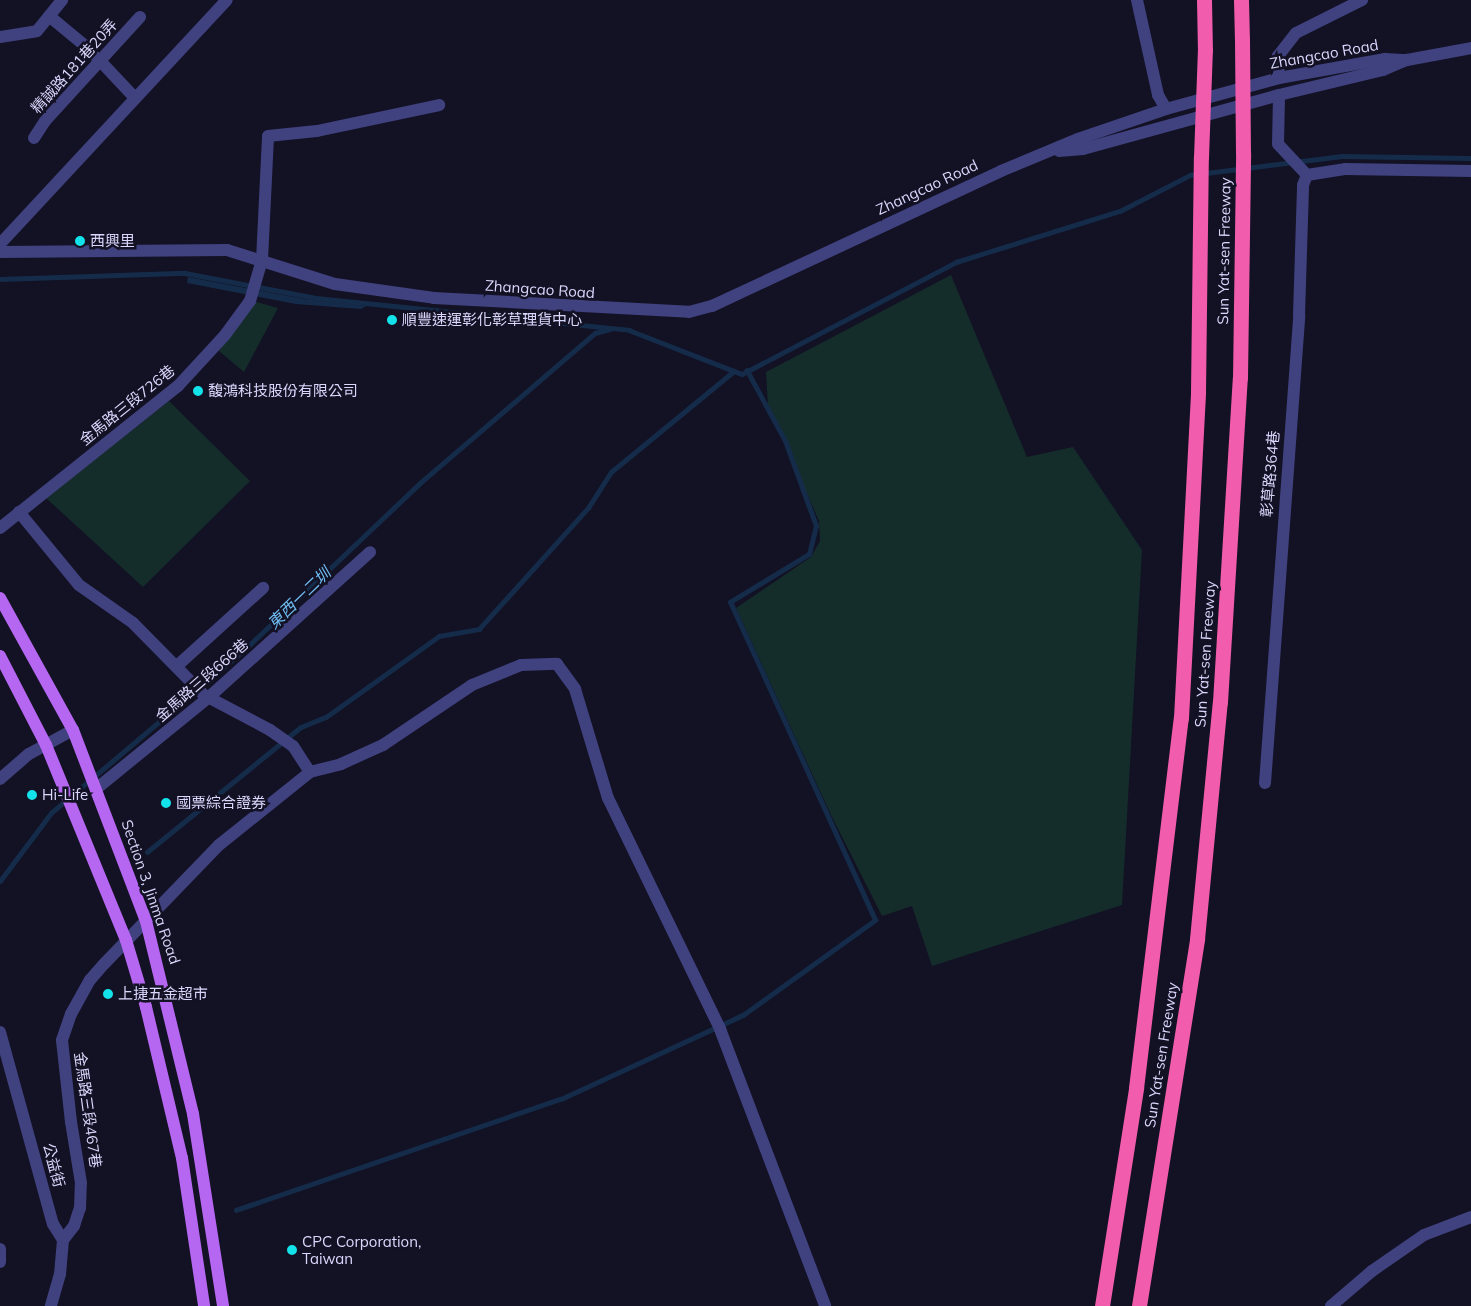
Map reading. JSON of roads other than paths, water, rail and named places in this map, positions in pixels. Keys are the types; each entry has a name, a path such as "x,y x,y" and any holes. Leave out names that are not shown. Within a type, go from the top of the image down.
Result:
{"highway":[{"name":"Sun Yat-sen Freeway","path":"1102,1306 1136,1088 1181,718 1198,392 1201,160 1205,50 1204,0"},
{"name":"Sun Yat-sen Freeway","path":"1138,1306 1197,938 1219,712 1240,378 1243,178 1241,0"}],"main road":[{"name":"Section 3, Jinma Road","path":"0,598 73,730 146,921 193,1114 223,1306"},
{"path":"0,656 46,744 126,940 146,1007 182,1158 204,1306"},
{"path":"200,1282 219,1279"}],"street":[{"path":"0,37 37,31 62,0"},
{"path":"0,244 227,0"},
{"path":"1137,0 1158,95 1166,109"},
{"path":"1279,78 1278,56 1296,33 1362,0"},
{"path":"49,16 99,61 135,98"},
{"name":"精誠路181巷20弄","path":"34,138 45,121 140,17"},
{"name":"Zhangcao Road","path":"1048,151 1082,149 1279,95 1383,70 1407,60 1471,48"},
{"name":"Zhangcao Road","path":"0,252 227,250 336,284 434,298 689,312 712,306 1048,151 1166,109 1279,78 1385,59 1407,60"},
{"path":"1279,95 1278,144 1304,173 1345,169 1471,171"},
{"name":"金馬路三段726巷","path":"0,528 178,386 225,335 251,295 262,260 268,136 317,131 439,105"},
{"name":"彰草路364巷","path":"1266,783 1299,315 1304,173"},
{"path":"19,512 79,585 133,623 178,665 206,696 277,734 293,746 310,772 341,764 383,745 472,685 521,665 557,664 575,689 608,798 718,1024 825,1306"},
{"name":"金馬路三段666巷","path":"96,789 206,696 370,552"},
{"path":"178,665 263,588"},
{"path":"0,780 46,744 73,730"},
{"name":"金馬路三段467巷","path":"63,1240 74,1226 80,1208 82,1184 71,1122 62,1040 71,1014 90,980 219,844 310,772"},
{"name":"公益街","path":"0,1032 53,1224 63,1240"},
{"path":"1331,1306 1372,1270 1424,1235 1471,1217"},
{"path":"51,1306 60,1274 63,1240"},
{"path":"0,1249 0,1262"}],"water":[{"path":"188,277 304,299 366,306 361,309 296,304 187,283"}],"waterway":[{"path":"0,279 185,273 316,298 629,330 742,374 956,262 1120,211 1190,175 1342,156 1471,158"},
{"name":"東西一二圳","path":"0,881 51,813 243,651 420,483 595,333 610,329"},
{"path":"147,852 301,727 326,717 439,636 479,629 588,508 611,472 734,371"},
{"path":"236,1210 561,1099 743,1015 875,920 730,602 809,554 816,526 785,441 747,371"}],"place":[{"name":"西興里","path":"80,241"},
{"name":"順豐速運彰化彰草理貨中心","path":"392,320"},
{"name":"馥鴻科技股份有限公司","path":"198,391"},
{"name":"Hi-Life","path":"32,795"},
{"name":"國票綜合證券","path":"166,803"},
{"name":"上捷五金超市","path":"108,994"},
{"name":"CPC Corporation, Taiwan","path":"292,1250"}]}
